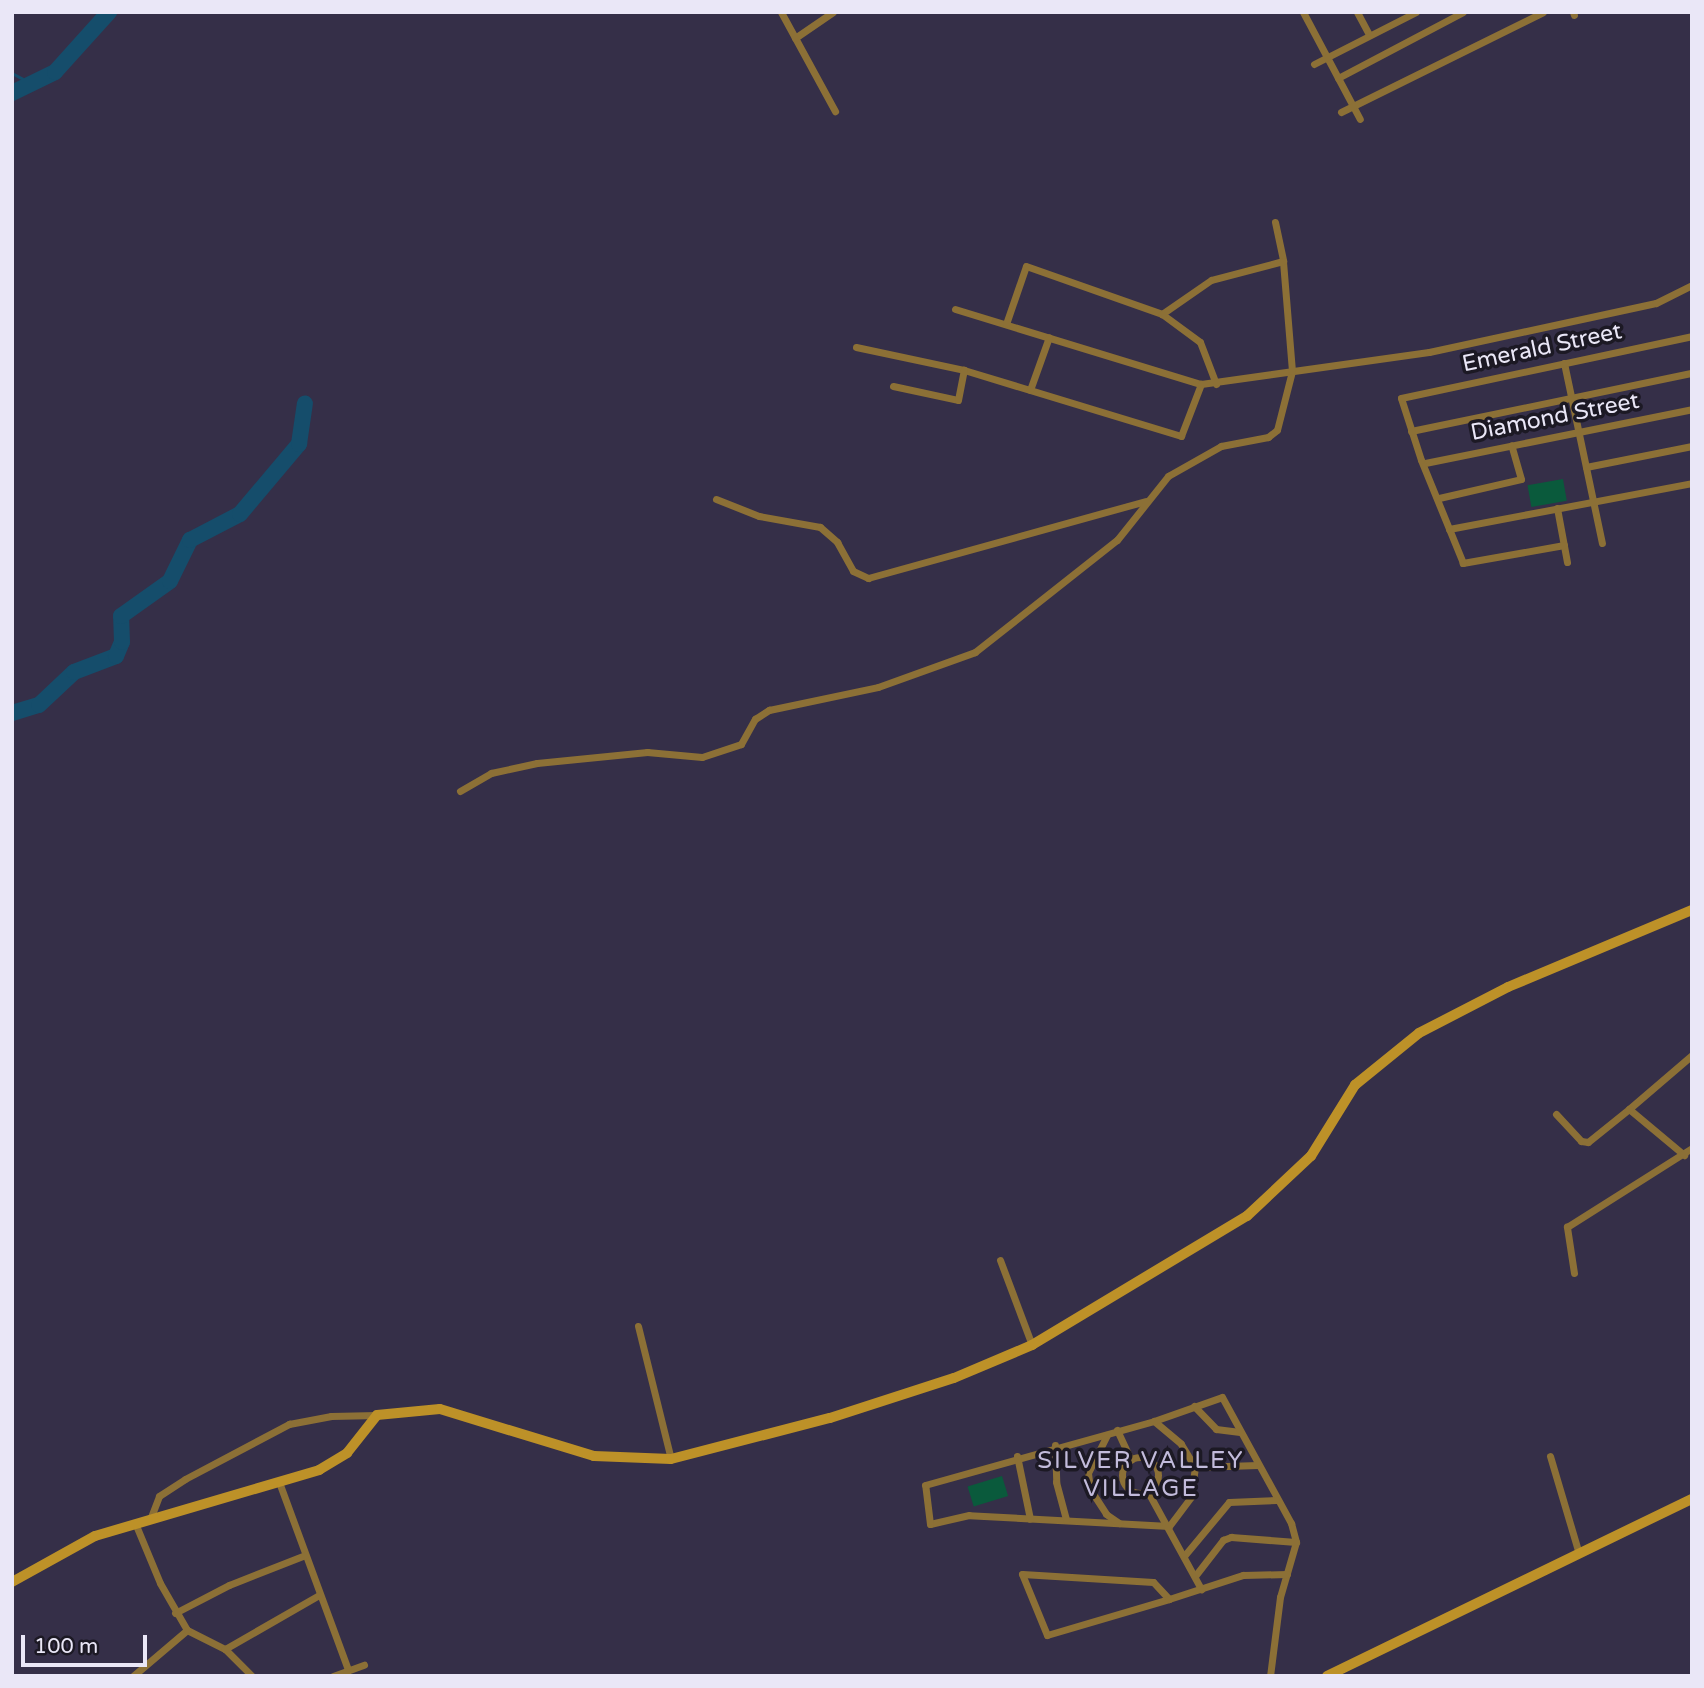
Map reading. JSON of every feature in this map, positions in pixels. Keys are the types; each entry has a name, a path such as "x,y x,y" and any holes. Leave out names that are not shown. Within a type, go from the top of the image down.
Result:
{"street":[{"path":"781,12 835,111"},
{"path":"794,38 833,12"},
{"path":"1303,12 1360,119"},
{"path":"1357,12 1369,35"},
{"path":"1338,78 1463,12"},
{"path":"1341,112 1543,12"},
{"path":"1314,64 1413,13"},
{"path":"460,791 491,773 537,763 647,752 702,757 737,747 755,719 769,710 878,687 956,662 975,652 1107,549 1168,476 1206,452 1273,434 1281,424 1292,370 1283,261 1275,222"},
{"path":"1162,314 1211,280 1283,261"},
{"path":"1006,324 1026,266 1162,314 1200,342 1216,384"},
{"path":"955,309 1200,384 1216,384 1292,370 1429,352 1656,303 1692,285"},
{"name":"Emerald Street","path":"1410,431 1401,398 1692,336"},
{"path":"1030,390 1049,337"},
{"path":"856,347 964,370 1181,436 1200,384"},
{"path":"1564,363 1602,543"},
{"path":"893,386 958,400 964,370"},
{"path":"1564,545 1463,562 1410,431 1692,373"},
{"name":"Diamond Street","path":"1425,463 1692,409"},
{"path":"1439,498 1521,479 1511,445"},
{"path":"1586,467 1692,446"},
{"path":"1449,529 1692,483"},
{"path":"716,499 759,516 820,527 837,542 853,571 867,578 1145,501"},
{"path":"1558,508 1567,562"},
{"path":"151,1517 159,1496 185,1479 289,1424 331,1416 440,1409 594,1456 671,1459 830,1418 954,1378 1032,1345 1150,1278 1277,1193 1311,1156 1355,1086 1419,1033 1508,987 1692,910"},
{"path":"1556,1114 1581,1141 1588,1142 1692,1055"},
{"path":"1629,1109 1684,1154"},
{"path":"1574,1273 1567,1227 1692,1149"},
{"path":"1000,1260 1032,1345"},
{"path":"638,1326 671,1459"},
{"path":"1168,1526 969,1516 932,1526 925,1485 1055,1445 1107,1435 1223,1397 1296,1542 1287,1574 1270,1676"},
{"path":"1194,1406 1216,1429 1240,1433"},
{"path":"12,1582 95,1536 151,1517 319,1470 347,1453 377,1415"},
{"path":"1154,1421 1181,1444 1195,1467 1191,1497 1168,1526"},
{"path":"1117,1430 1131,1460"},
{"path":"1107,1435 1092,1462 1090,1489 1106,1514 1122,1525"},
{"path":"1055,1445 1055,1482 1066,1520"},
{"path":"1550,1456 1579,1554"},
{"path":"1017,1457 1030,1519"},
{"path":"1143,1457 1156,1467 1158,1478 1148,1492 1136,1492 1126,1486 1123,1469 1131,1460 1143,1457"},
{"path":"1195,1467 1258,1465"},
{"path":"279,1482 348,1670"},
{"path":"1148,1492 1201,1589"},
{"path":"1327,1676 1692,1499"},
{"path":"1184,1556 1229,1502 1276,1500"},
{"path":"135,1522 175,1613 187,1630 225,1649 253,1676"},
{"path":"1195,1576 1223,1540 1231,1537 1296,1542"},
{"path":"175,1613 229,1585 305,1555"},
{"path":"1169,1599 1153,1582 1022,1574 1047,1635 1169,1599 1243,1575 1287,1574"},
{"path":"225,1649 319,1595"},
{"path":"133,1676 187,1630"},
{"path":"333,1676 364,1665"}],"green space":[{"path":"1563,479 1567,501 1531,507 1528,485"},
{"path":"1002,1476 1008,1496 974,1507 968,1487"}],"waterway":[{"path":"12,93 55,72 109,12"},
{"path":"12,73 29,82"},
{"path":"12,713 39,705 74,672 116,656 122,642 121,616 170,581 190,540 240,514 299,444 305,403"}],"district":[{"name":"SILVER VALLEY VILLAGE","path":"1141,1475"}]}
